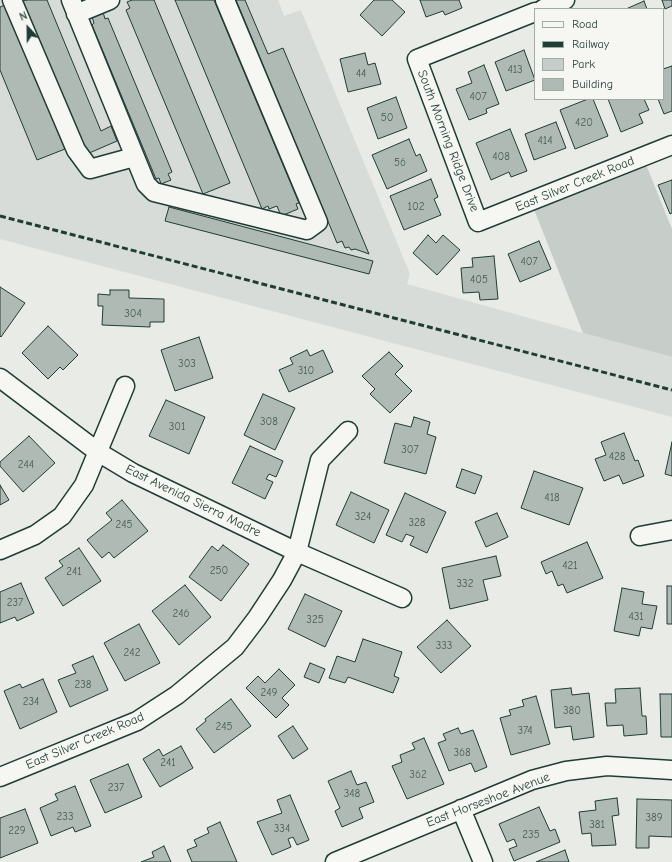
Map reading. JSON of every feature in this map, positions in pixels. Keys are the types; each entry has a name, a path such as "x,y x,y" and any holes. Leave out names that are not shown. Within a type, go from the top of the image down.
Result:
{"street":[{"path":"12,0 76,150 90,169 134,157"},
{"path":"110,0 74,7 146,184 154,192 307,230 318,222 225,0"},
{"path":"540,7 565,0"},
{"name":"South Morning Ridge Drive","path":"478,222 417,59 534,10"},
{"name":"East Silver Creek Road","path":"478,222 672,145"},
{"name":"East Avenida Sierra Madre","path":"0,378 98,452 133,473 297,552 402,598"},
{"path":"0,550 35,535 62,516 84,485 125,386"},
{"name":"East Silver Creek Road","path":"0,777 137,721 176,695 234,647 265,605 297,552 320,460 348,431"},
{"path":"640,536 672,530"},
{"name":"East Horseshoe Avenue","path":"335,862 532,780 566,771 607,766 672,770"},
{"path":"461,809 483,862"}],"shaded area":[{"path":"0,0 278,0 284,16 301,10 410,274 407,284 672,357 672,417 0,239"}],"green space":[{"path":"643,157 672,229 672,357 583,333 531,202"}],"building":[{"path":"47,0 101,131 111,126 117,141 87,154 23,1"},
{"path":"132,0 154,0 230,183 203,194 126,10 130,8 127,2"},
{"path":"175,0 214,0 299,203 296,204 298,209 281,216 277,206 269,209 268,206 262,209"},
{"path":"236,0 245,0 268,54 283,48 369,254 355,249 351,250 349,247 345,248 342,241 337,243"},
{"path":"374,0 392,0 405,12 382,36 360,15"},
{"path":"420,0 459,0 462,8 445,15 443,11 426,17"},
{"path":"662,0 672,0 672,6 665,9"},
{"path":"644,1 647,8 628,8"},
{"path":"5,5 65,149 37,160 0,70 0,7"},
{"path":"103,12 105,19 108,18 172,172 168,174 171,180 161,184 159,178 156,179 92,25 94,23 92,17"},
{"path":"524,50 534,80 506,91 495,62"},
{"path":"365,53 368,65 375,63 381,84 348,92 340,59"},
{"path":"484,65 499,104 486,109 487,113 469,120 456,89 472,83 468,72"},
{"path":"672,66 672,111 664,114 658,100 664,100 664,69"},
{"path":"396,97 407,128 378,139 367,108"},
{"path":"585,100 593,100 608,136 575,149 560,110"},
{"path":"608,100 644,100 649,110 639,114 643,123 621,132"},
{"path":"556,122 566,148 534,160 525,134"},
{"path":"510,129 527,171 511,177 509,172 491,180 476,143"},
{"path":"409,139 416,156 420,154 427,171 387,189 372,155"},
{"path":"431,179 438,197 434,199 441,215 404,230 390,196"},
{"path":"672,180 672,213 670,214 658,185"},
{"path":"169,207 373,261 369,274 165,221"},
{"path":"428,235 436,243 443,235 460,250 437,275 413,253"},
{"path":"539,241 551,269 520,282 508,254"},
{"path":"494,256 498,299 480,300 479,292 463,293 461,268 473,267 472,258"},
{"path":"0,287 25,303 1,337 0,336"},
{"path":"110,290 129,290 129,298 164,299 164,322 150,322 150,327 102,325 103,306 98,306 98,294 110,295"},
{"path":"48,326 78,355 63,370 60,367 48,379 22,353"},
{"path":"199,337 213,378 175,391 161,350"},
{"path":"307,350 310,356 323,350 333,372 289,392 279,370 293,364 290,358"},
{"path":"389,352 403,366 395,374 412,391 390,413 370,394 375,389 362,376"},
{"path":"263,394 295,408 275,450 244,435"},
{"path":"166,400 205,417 189,454 149,436"},
{"path":"414,417 430,422 427,434 436,437 426,474 384,463 395,423 411,427"},
{"path":"624,433 635,461 638,460 644,476 623,484 619,475 604,481 595,459 606,455 601,442"},
{"path":"29,436 55,463 23,492 0,466 0,462"},
{"path":"672,442 672,476 665,474"},
{"path":"250,446 283,461 276,477 269,474 266,479 273,482 265,499 232,483"},
{"path":"462,469 482,476 475,494 456,487"},
{"path":"534,471 583,488 569,525 521,508"},
{"path":"0,485 9,500 0,505"},
{"path":"351,492 389,510 374,543 336,525"},
{"path":"405,493 446,512 427,553 410,545 414,537 406,534 402,542 386,535"},
{"path":"122,500 148,531 114,558 109,552 102,558 87,540 112,520 106,513"},
{"path":"497,513 508,537 486,547 475,522"},
{"path":"587,542 603,578 567,593 563,584 558,586 552,571 546,574 541,562"},
{"path":"223,545 249,564 221,601 189,577 212,546 218,551"},
{"path":"79,548 101,581 63,606 45,578 63,566 59,561"},
{"path":"496,556 501,576 483,580 488,600 450,609 442,568"},
{"path":"21,583 34,613 17,621 15,617 0,623 0,592"},
{"path":"185,585 211,617 179,645 152,611"},
{"path":"667,586 672,586 672,624 667,624"},
{"path":"622,588 644,592 642,604 657,606 652,629 641,627 639,636 614,631"},
{"path":"305,594 342,611 325,647 288,629"},
{"path":"447,620 471,646 441,673 417,647"},
{"path":"139,624 160,663 125,681 104,643"},
{"path":"363,639 402,652 394,676 399,678 393,693 348,677 345,683 329,678 337,656 355,662"},
{"path":"93,656 108,690 70,707 58,680 76,673 72,665"},
{"path":"310,663 325,669 319,683 304,677"},
{"path":"279,669 295,685 282,698 289,705 276,718 246,688 258,676 265,683"},
{"path":"43,679 57,712 20,729 4,691 20,684 22,688"},
{"path":"571,688 572,695 589,693 594,737 573,740 571,726 555,728 551,690"},
{"path":"640,688 642,716 646,716 647,734 624,736 623,725 607,726 605,703 616,703 615,689"},
{"path":"660,694 672,694 672,737 661,737"},
{"path":"536,696 550,744 511,755 500,718 511,715 509,710 524,706 522,700"},
{"path":"231,699 251,726 214,753 196,729 206,721 205,719"},
{"path":"293,726 308,749 293,759 278,736"},
{"path":"458,728 461,734 473,730 487,767 475,772 471,763 449,771 438,743 446,740 443,734"},
{"path":"424,738 444,784 407,799 392,766 402,762 400,755 415,749 412,743"},
{"path":"181,746 193,768 160,787 143,759 159,749 163,756"},
{"path":"128,764 142,797 105,813 90,780"},
{"path":"351,771 357,785 366,782 374,802 359,808 363,818 342,827 335,811 340,808 328,781"},
{"path":"75,786 91,826 75,832 73,827 51,836 40,808 58,800 55,794"},
{"path":"290,795 309,840 297,845 293,837 288,839 291,847 272,855 257,822 282,813 277,800"},
{"path":"617,798 619,815 612,816 616,845 592,846 591,833 582,834 579,812 596,810 595,801"},
{"path":"637,799 672,800 672,837 649,836 649,848 636,848"},
{"path":"539,807 550,831 555,829 560,842 514,861 509,849 517,846 514,839 507,842 499,824"},
{"path":"25,809 38,843 0,858 0,818"},
{"path":"220,822 237,862 192,862 187,850 197,846 194,840 209,833 207,828"},
{"path":"164,846 171,862 141,862 154,857 152,852"},
{"path":"565,850 569,862 536,862"}],"railway":[{"path":"0,216 672,390"}]}
